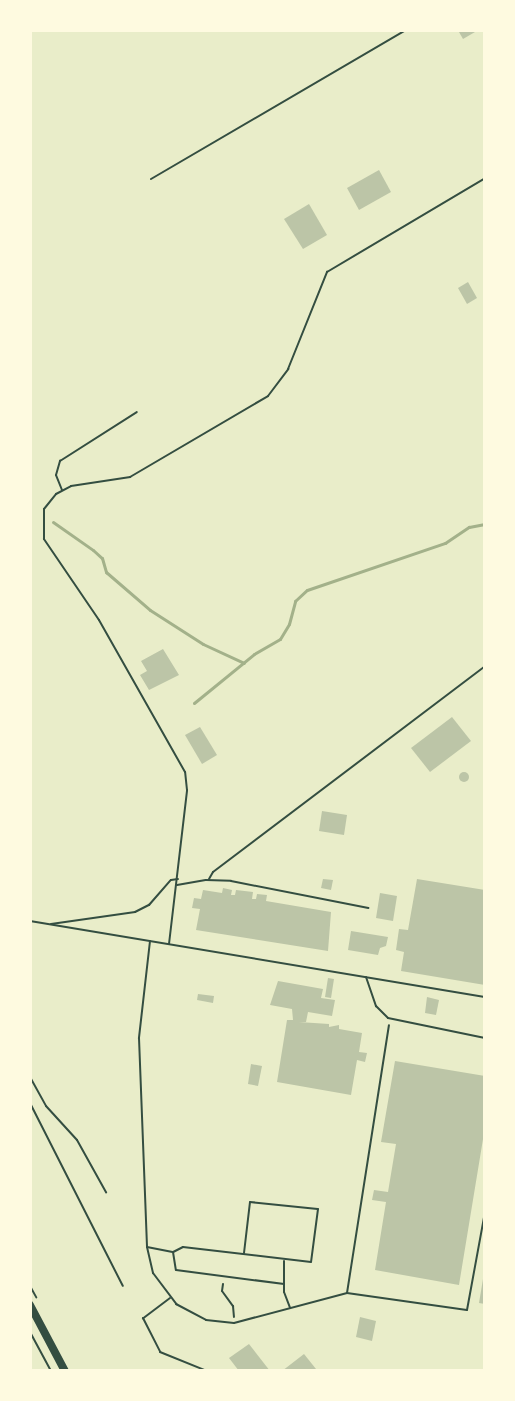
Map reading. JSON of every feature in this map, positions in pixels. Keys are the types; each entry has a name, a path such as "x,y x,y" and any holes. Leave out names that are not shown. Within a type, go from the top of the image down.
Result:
{"main road":[{"path":"30,1305 65,1371"}],"lane":[{"path":"151,179 406,30"},
{"path":"169,944 187,790 185,772 99,621 43,535 44,509 62,490 130,477 268,396 288,369 327,272 485,178"},
{"path":"62,490 56,475 60,461 137,412"},
{"path":"209,879 213,872 485,666"},
{"path":"45,924 135,912 149,905 171,880 178,879"},
{"path":"177,885 209,879 368,908"},
{"path":"30,921 485,997"},
{"path":"150,941 139,1038 147,1247 153,1273 170,1298 195,1316 234,1323 347,1293 467,1310 485,1212"},
{"path":"366,977 376,1006 387,1018 485,1038"},
{"path":"347,1293 389,1025"},
{"path":"30,1077 45,1106 74,1136 106,1192"},
{"path":"30,1103 123,1286"},
{"path":"147,1247 173,1252 183,1247 311,1262 318,1209 250,1202 244,1253"},
{"path":"173,1252 176,1270 284,1284"},
{"path":"284,1260 284,1284 290,1308"},
{"path":"170,1298 143,1318 160,1352 207,1371"}],"path":[{"path":"224,1276 222,1291 233,1306 234,1323"},
{"path":"30,1332 51,1371"}],"building":[{"path":"464,30 475,32 463,39 459,32"},
{"path":"379,170 391,192 359,210 347,188"},
{"path":"309,204 327,235 303,249 284,219"},
{"path":"468,282 477,298 467,304 458,288"},
{"path":"163,649 179,675 149,690 140,675 147,671 141,661"},
{"path":"452,717 471,741 430,772 411,748"},
{"path":"200,727 217,755 202,764 185,735"},
{"path":"464,772 468,773 468,781 464,782 460,781 459,777 460,773"},
{"path":"322,811 347,815 344,835 319,831"},
{"path":"323,879 333,880 331,890 321,888"},
{"path":"417,879 485,890 485,985 401,971 404,952 396,950 399,929 408,930"},
{"path":"223,888 232,890 231,895 235,895 236,890 253,892 252,899 256,899 257,894 267,895 266,901 331,912 328,951 196,930 200,909 192,908 194,898 201,899 203,890 222,893"},
{"path":"380,893 397,896 393,921 376,918"},
{"path":"351,931 388,937 386,946 380,948 378,955 348,950"},
{"path":"328,978 334,979 331,998 325,997"},
{"path":"278,981 323,989 321,998 335,1000 332,1016 308,1012 306,1022 299,1022 329,1024 329,1027 339,1025 339,1029 362,1033 359,1052 367,1053 365,1062 357,1060 351,1095 277,1082 287,1020 293,1020 292,1009 270,1005"},
{"path":"198,994 214,996 213,1003 197,1000"},
{"path":"427,997 439,1000 436,1015 425,1013"},
{"path":"395,1061 485,1076 485,1127 459,1285 375,1270 386,1202 372,1200 374,1190 388,1192 396,1144 381,1142"},
{"path":"251,1064 262,1066 258,1086 248,1084"},
{"path":"485,1273 485,1304 479,1303"},
{"path":"360,1317 376,1321 372,1341 356,1337"},
{"path":"249,1344 270,1371 239,1371 229,1358"},
{"path":"304,1354 316,1369 282,1371"}],"waterway":[{"path":"53,522 102,558 106,572 150,610 203,644 244,663"},
{"path":"194,703 254,654 280,639 289,624 295,601 307,590 445,543 469,527 485,524"}]}
